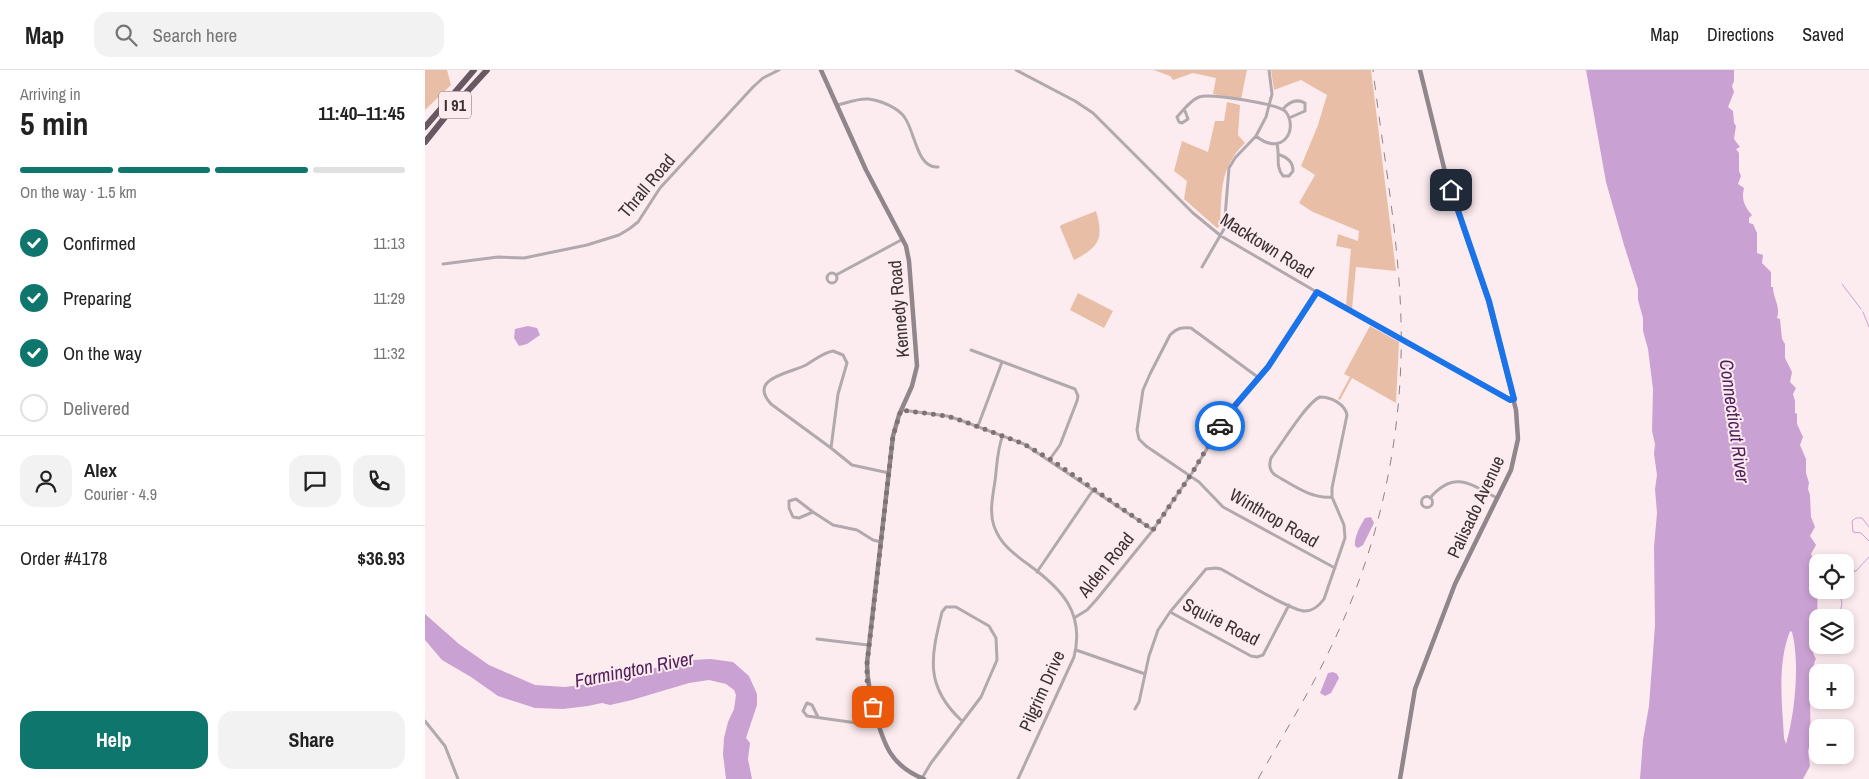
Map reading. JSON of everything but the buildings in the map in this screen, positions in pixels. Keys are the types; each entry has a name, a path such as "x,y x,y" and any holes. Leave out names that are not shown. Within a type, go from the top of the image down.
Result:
{"highway":[{"name":"I 91","path":"425,127 474,70"},
{"name":"I 91","path":"425,142 457,102 487,70"}],"street":[{"name":"Thrall Road","path":"443,264 498,257 525,258 587,245 619,235 638,222 660,188 753,87 763,78 779,70"},
{"name":"Kennedy Road","path":"821,70 866,170 903,240 909,261 917,359 914,380 901,410 893,436 868,645 867,680 887,748 897,762 910,773 923,779"},
{"name":"Macktown Road","path":"1016,70 1075,101 1093,113 1193,214 1221,236 1510,400 1514,399"},
{"path":"1202,268 1221,236 1223,229 1229,168 1235,158 1256,136 1263,125 1270,106 1271,82 1269,70"},
{"name":"Palisado Avenue","path":"1400,779 1415,689 1455,584 1511,470 1517,453 1519,426 1489,301 1447,180 1420,70"},
{"path":"1185,111 1195,99 1207,95 1283,109 1289,118 1288,135 1277,144 1267,143 1256,136"},
{"path":"837,105 868,98 887,104 900,112 909,124 922,160 930,166 938,167"},
{"path":"1283,109 1287,104 1295,101 1305,102 1305,111 1289,118"},
{"path":"1277,144 1280,155 1278,160 1281,174 1289,176 1293,171 1292,162 1280,155"},
{"path":"836,275 903,240"},
{"name":"Alden Road","path":"1074,618 1092,605 1153,530 1225,420 1277,354 1317,292"},
{"name":"Winthrop Road","path":"1259,378 1191,328 1175,330 1145,384 1138,435 1141,442 1146,446 1205,487 1218,503 1335,568"},
{"path":"971,350 1077,391 1077,400 1063,439 1050,459"},
{"path":"831,448 838,394 847,364 843,355 833,351 827,352 800,368 775,376 767,382 766,398 771,404 852,465 889,473"},
{"path":"978,426 1002,362"},
{"path":"1135,709 1139,702 1153,643 1158,630 1202,572 1211,568 1221,569 1296,609 1307,611 1318,606 1324,599 1345,538 1345,531 1332,496 1332,488 1347,412 1341,405 1328,398 1320,397 1313,402 1271,458 1269,466 1275,475 1311,495 1320,497 1332,496"},
{"path":"901,410 947,416 1024,444 1050,459 1153,530"},
{"name":"Pilgrim Drive","path":"1003,435 999,449 993,494 993,524 1005,547 1062,594 1070,606 1077,631 1076,650 1064,680 1017,779"},
{"path":"1430,498 1443,486 1459,481 1497,498"},
{"path":"1037,572 1093,490"},
{"path":"813,512 797,518 793,517 789,508 789,501 796,499 833,525 857,530 873,540 881,542"},
{"name":"Squire Road","path":"1170,612 1255,657 1263,654 1289,605"},
{"path":"923,779 931,763 962,721 972,711 988,686 997,660 998,643 995,634 989,626 956,606 951,606 945,607 942,612 932,665 938,690 945,702 962,721"},
{"path":"817,639 868,645"},
{"path":"1076,650 1145,674"},
{"path":"818,716 810,703 805,704 803,711 805,715 879,726"},
{"path":"425,721 445,746 458,779"}],"shaded area":[{"path":"425,70 447,70 451,85 425,110"},
{"path":"1154,70 1247,70 1241,99 1213,94 1216,78 1193,73 1173,80 1170,76"},
{"path":"1271,70 1371,70 1396,271 1356,267 1352,309 1346,306 1351,249 1336,246 1338,234 1358,241 1359,231 1313,212 1299,203 1315,175 1301,166 1318,125 1327,95 1301,80 1274,90"},
{"path":"1227,102 1240,105 1238,135 1245,143 1230,162 1226,171 1222,191 1220,226 1217,228 1184,199 1187,181 1174,171 1182,141 1208,152 1215,121 1224,121"},
{"path":"1096,211 1100,228 1098,241 1090,251 1074,260 1060,227"},
{"path":"1078,293 1113,311 1104,328 1070,310"},
{"path":"1370,326 1399,342 1396,403 1352,378 1340,400 1338,399 1350,377 1344,374"}],"water":[{"name":"Connecticut River","path":"1586,70 1734,70 1732,86 1734,92 1728,107 1733,111 1736,126 1734,139 1740,147 1736,149 1739,153 1739,171 1741,176 1738,184 1744,188 1744,203 1752,215 1749,218 1749,223 1753,224 1757,233 1757,253 1763,255 1762,263 1771,272 1771,287 1773,287 1778,310 1777,318 1780,319 1782,339 1785,344 1785,358 1792,372 1790,382 1796,388 1793,394 1795,413 1797,414 1797,424 1803,437 1800,445 1806,459 1811,517 1815,527 1810,536 1816,545 1811,554 1809,554 1809,599 1817,599 1817,609 1809,609 1809,654 1814,654 1816,659 1814,664 1809,664 1810,719 1808,751 1810,766 1803,779 1640,779 1643,740 1649,706 1655,625 1654,547 1657,513 1655,489 1657,475 1654,454 1655,444 1652,431 1653,389 1648,349 1643,331 1643,318 1638,300 1638,289 1606,182","holes":["1790,631 1792,632 1796,658 1795,688 1792,718 1786,744 1781,684 1783,657"]},
{"path":"528,326 537,328 540,335 527,344 519,346 514,338 515,329"},
{"path":"1371,517 1374,523 1363,545 1358,548 1355,546 1355,539 1365,518"},
{"path":"425,614 459,644 489,665 535,685 565,687 625,679 674,661 711,659 733,662 749,676 757,694 757,705 746,738 750,743 748,759 752,779 726,779 723,754 724,738 734,709 736,695 734,690 726,684 709,680 689,683 610,705 602,703 563,709 535,708 498,696 442,660 425,640"},
{"path":"1333,672 1339,678 1331,693 1325,696 1320,693 1328,673"}],"waterway":[{"path":"1842,284 1861,309"},
{"path":"1863,312 1869,327"},
{"path":"1869,527 1862,518 1856,518 1852,521 1853,532 1861,533 1869,541"},
{"path":"1854,570 1855,572 1869,557"},
{"path":"1841,599 1841,609"}],"railway":[{"path":"1258,779 1314,680 1348,609 1375,529 1386,488 1393,447 1401,363 1400,290 1394,227 1373,70"}],"way so far":[{"path":"873,707 867,680 868,645 893,436 901,410 947,416 1024,444 1050,459 1153,530 1192,473 1220,426"}],"route":[{"path":"1220,426 1268,367 1317,292 1510,400 1514,399 1489,301 1451,190"}],"water label":[{"name":"Farmington River","path":"634,669"}]}
